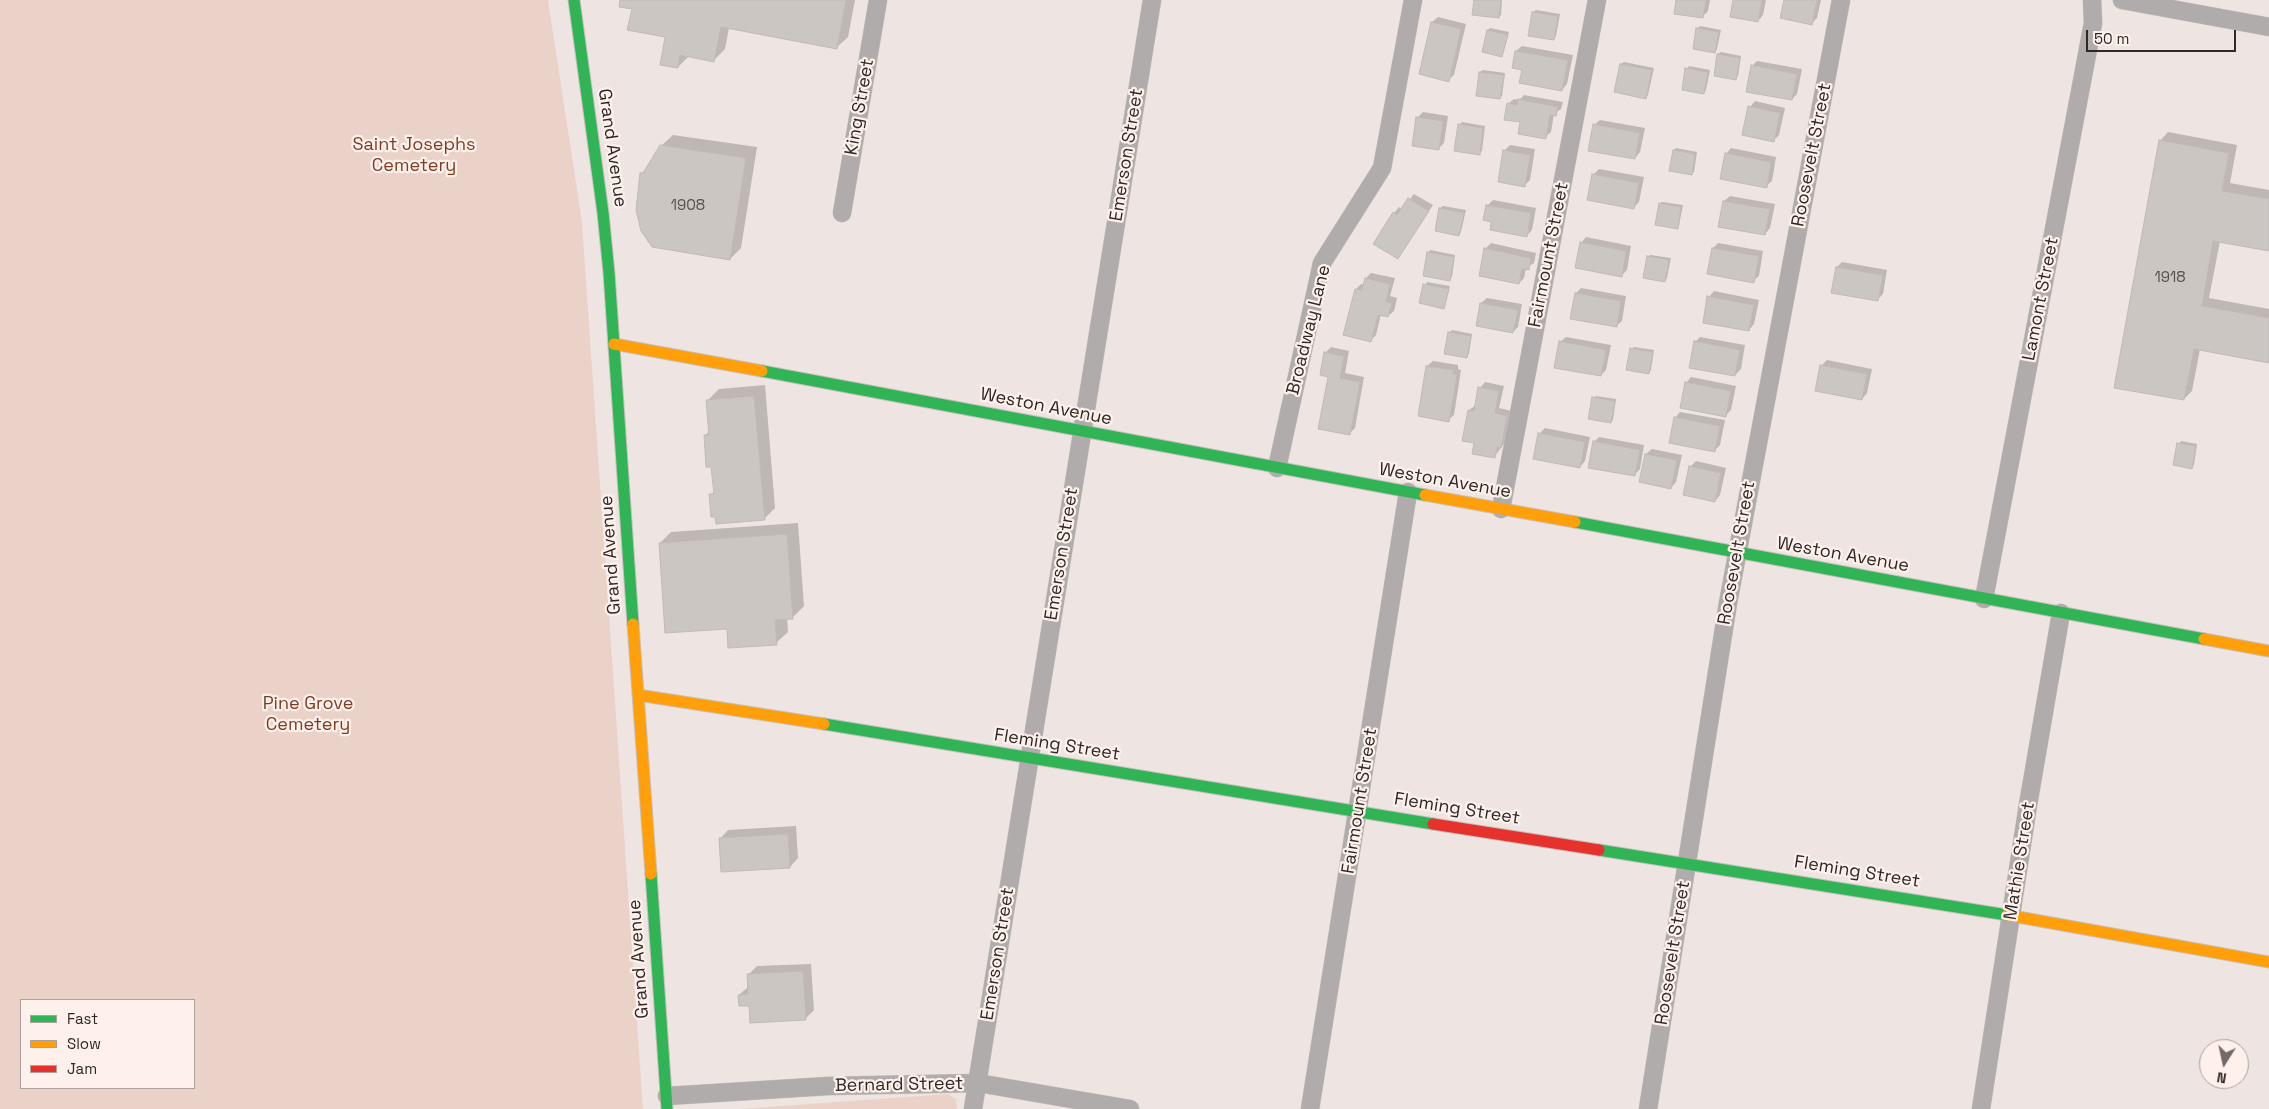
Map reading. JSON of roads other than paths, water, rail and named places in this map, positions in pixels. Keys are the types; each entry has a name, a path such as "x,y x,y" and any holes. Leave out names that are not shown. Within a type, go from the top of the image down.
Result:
{"street":[{"name":"Grand Avenue","path":"574,0 603,213 614,344 667,1103"},
{"name":"King Street","path":"842,213 878,0"},
{"name":"Emerson Street","path":"973,1109 1152,0"},
{"name":"Broadway Lane","path":"1278,468 1322,263 1382,168 1413,0"},
{"name":"Fairmount Street","path":"1501,509 1597,0"},
{"name":"Roosevelt Street","path":"1648,1109 1736,553 1841,0"},
{"name":"Lamont Street","path":"1984,599 2093,23 2092,0"},
{"path":"2122,0 2269,27"},
{"name":"Weston Avenue","path":"614,344 2269,651"},
{"name":"Fairmount Street","path":"1310,1109 1408,492"},
{"name":"Mathie Street","path":"1981,1109 2061,613"},
{"name":"Fleming Street","path":"638,695 1358,812 2011,915 2269,962"},
{"name":"Bernard Street","path":"667,1103 828,1086 978,1083 1130,1109"}],"park label":[{"name":"Saint Josephs Cemetery","path":"414,155"},
{"name":"Pine Grove Cemetery","path":"308,714"}]}
